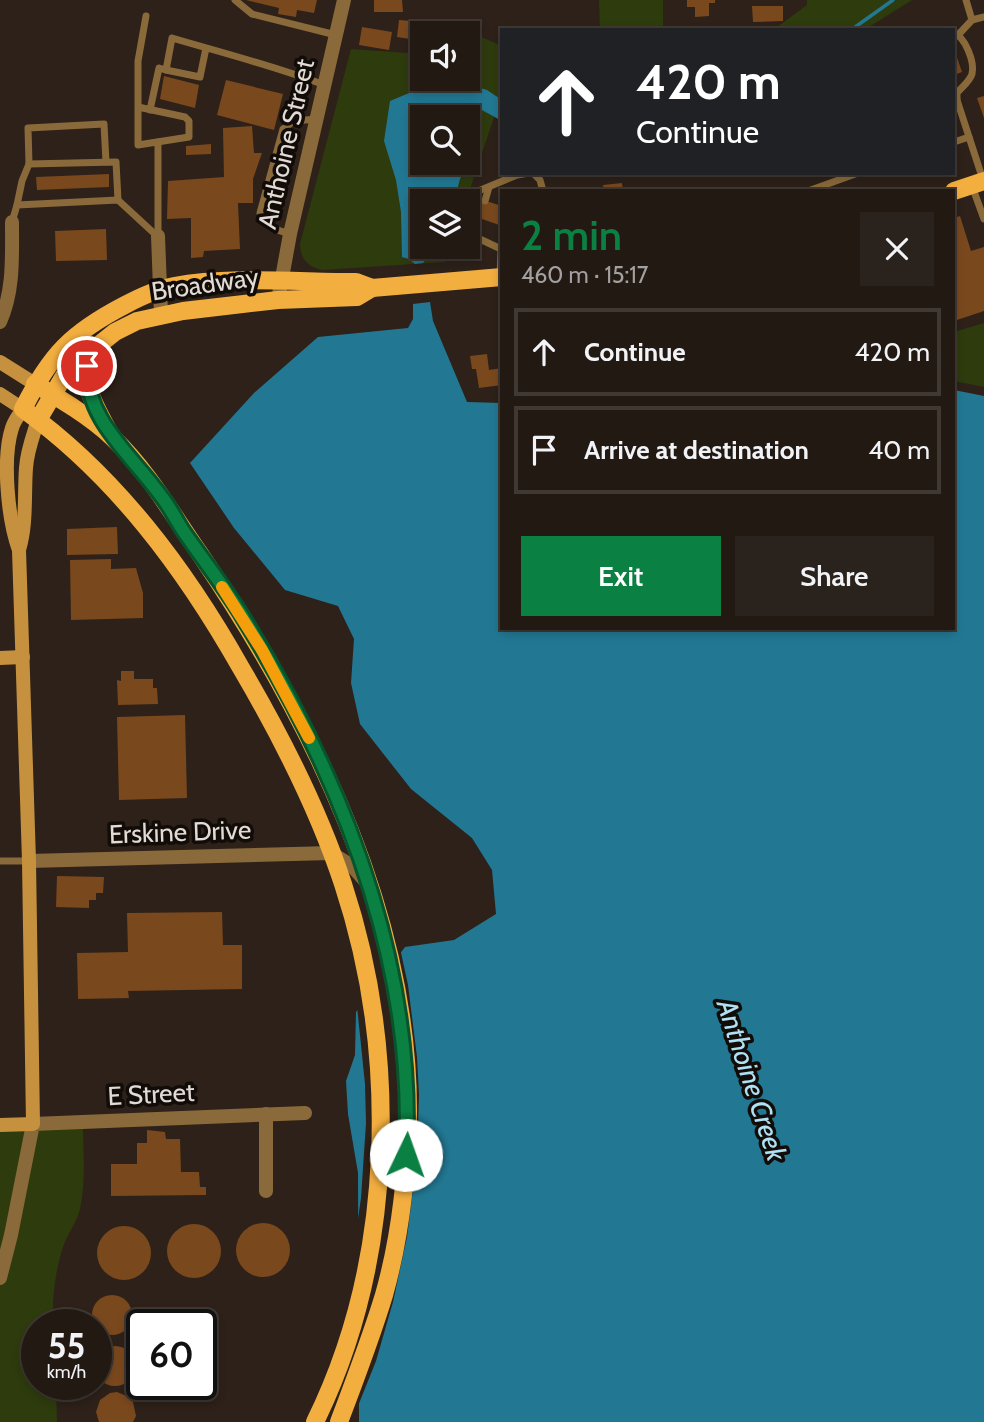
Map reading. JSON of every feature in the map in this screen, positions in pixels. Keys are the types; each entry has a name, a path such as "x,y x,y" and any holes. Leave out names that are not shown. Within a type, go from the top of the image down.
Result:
{"main road":[{"name":"Broadway","path":"38,420 67,373 94,348 126,327 161,314 280,291 356,282 372,288 500,277"},
{"name":"Broadway","path":"23,409 35,384 53,358 91,323 160,290 215,282 280,291"},
{"path":"94,348 87,366 87,389 112,437"},
{"path":"35,384 84,415 112,437 163,498 262,650 319,758 371,889 393,973 405,1056 408,1114 405,1175 397,1235 384,1293 340,1422"},
{"path":"23,409 80,454 107,481 163,549 200,602 242,669 281,740 311,803 346,895 363,959 376,1038 380,1160 366,1266 342,1354 314,1422"}],"street":[{"name":"Anthoine Street","path":"280,291 290,234 344,0"},
{"path":"0,322 13,271 12,222"},
{"path":"158,236 161,314"},
{"path":"0,362 35,384"},
{"path":"0,394 23,409 11,431 7,477 12,530 19,550 29,861 33,1124 0,1278"},
{"path":"19,550 24,532 26,465 38,420"},
{"path":"0,658 23,657"},
{"path":"331,853 352,866 371,889"},
{"name":"Erskine Drive","path":"29,861 331,853"},
{"name":"E Street","path":"0,1125 305,1112"},
{"path":"266,1114 266,1191"}],"lane":[{"path":"236,0 252,14 336,35"},
{"path":"966,0 972,20"},
{"path":"138,107 185,117 189,121 189,137 138,145 138,107 138,61 146,16"},
{"path":"984,17 972,20 956,34 969,57 972,73 957,93 955,101 969,136 973,184 984,219"},
{"path":"166,70 172,38 277,68 325,85"},
{"path":"150,110 159,68 200,77 206,48"},
{"path":"290,234 263,222 260,212 283,129 294,121 318,119"},
{"path":"12,222 29,164 28,128 104,124 106,162"},
{"path":"955,142 969,136"},
{"path":"158,142 158,236"},
{"path":"29,164 116,162 118,200"},
{"path":"480,190 517,175"},
{"path":"814,189 852,175"},
{"path":"485,201 489,187"},
{"path":"17,205 118,200 158,236"},
{"path":"480,238 500,248"},
{"path":"0,861 29,861"}],"green space":[{"path":"599,0 663,0 663,28 600,28"},
{"path":"807,0 912,0 867,28 776,28 807,5"},
{"path":"480,36 500,45 500,115 495,114 480,159 480,105 410,105 410,175 475,175 470,189 410,189 410,259 446,259 445,262 322,270 313,267 303,258 300,244 351,49 407,53 410,51 410,91 480,91"},
{"path":"984,323 984,387 955,381 955,332"},
{"path":"83,1122 82,1198 77,1218 58,1264 54,1309 21,1309 21,1400 56,1400 57,1422 0,1422 0,1125"}],"water":[{"path":"480,88 500,99 500,120 480,109 480,105 410,105 410,175 462,175 457,189 410,189 410,259 426,259 423,263 415,264 402,257 401,212 396,180 384,141 390,101 414,91 480,91"},
{"path":"430,302 433,321 467,402 500,403 500,630 955,630 955,390 984,396 984,1422 359,1422 358,1173 348,1114 346,1081 355,1055 356,1012 405,947 454,940 496,914 492,870 472,838 411,789 360,724 351,683 354,639 338,606 285,590 234,528 190,463 254,393 318,337 408,328 413,319 413,304"}],"pier":[{"path":"400,948 408,985 417,1057 417,1158 407,1237 393,1302 376,1361 356,1411 355,1240 366,1123 357,1006"}],"building":[{"path":"246,0 317,0 314,13 297,10 296,17 278,14 279,8"},
{"path":"374,0 402,0 403,12 374,12"},
{"path":"687,0 715,0 715,3 709,3 709,16 695,17 695,7 687,7"},
{"path":"752,6 783,6 783,21 753,22"},
{"path":"399,20 412,21 410,39 397,37"},
{"path":"362,27 392,32 389,50 359,45"},
{"path":"955,52 962,72 955,75"},
{"path":"164,76 199,85 195,108 160,99"},
{"path":"226,80 283,94 274,130 217,115"},
{"path":"984,96 984,118 977,98"},
{"path":"252,126 254,153 262,153 253,179 253,203 238,203 240,249 204,251 203,257 191,258 191,218 167,219 168,181 224,177 223,128"},
{"path":"211,144 211,154 186,155 186,146"},
{"path":"109,174 109,187 37,190 36,177"},
{"path":"622,183 623,189 604,189 603,185"},
{"path":"480,199 500,205 500,225 482,219 480,225"},
{"path":"960,216 971,251 984,247 984,311 955,321 955,218"},
{"path":"106,229 107,260 56,261 55,231"},
{"path":"487,354 489,370 500,368 500,385 479,388 476,369 472,369 470,356"},
{"path":"117,527 118,554 67,555 67,529"},
{"path":"111,559 111,569 136,568 143,593 143,618 71,620 70,560"},
{"path":"121,671 134,671 134,679 153,679 153,688 157,688 158,704 118,705 117,680 121,681"},
{"path":"185,715 187,798 119,800 117,717"},
{"path":"57,876 104,877 103,893 96,893 96,900 89,900 89,908 56,907"},
{"path":"222,912 223,945 242,945 242,989 128,991 129,998 78,999 77,953 128,952 127,913"},
{"path":"147,1130 165,1132 166,1139 180,1139 181,1172 199,1172 200,1187 206,1187 206,1195 111,1196 111,1164 137,1164 137,1143 147,1143"},
{"path":"263,1223 282,1231 290,1250 282,1269 263,1277 244,1269 236,1250 244,1231"},
{"path":"194,1224 213,1232 221,1251 213,1270 194,1278 175,1270 167,1251 175,1232"},
{"path":"124,1226 143,1234 151,1253 143,1272 124,1280 105,1272 97,1253 105,1234"},
{"path":"112,1295 126,1301 130,1307 126,1309 126,1329 112,1335 112,1309 94,1309 98,1301"},
{"path":"112,1347 126,1350 126,1382 115,1386 112,1385"},
{"path":"112,1393 126,1396 126,1400 133,1402 136,1416 133,1422 99,1422 96,1412 100,1400 112,1400"}],"waterway":[{"name":"Anthoine Creek","path":"854,28 893,0"}],"slow traffic":[{"path":"222,587 262,650 309,738"}],"route":[{"path":"87,366 87,389 112,437 163,498 242,616 301,721 341,809 371,889 393,973 405,1056 408,1114 406,1155"}]}
